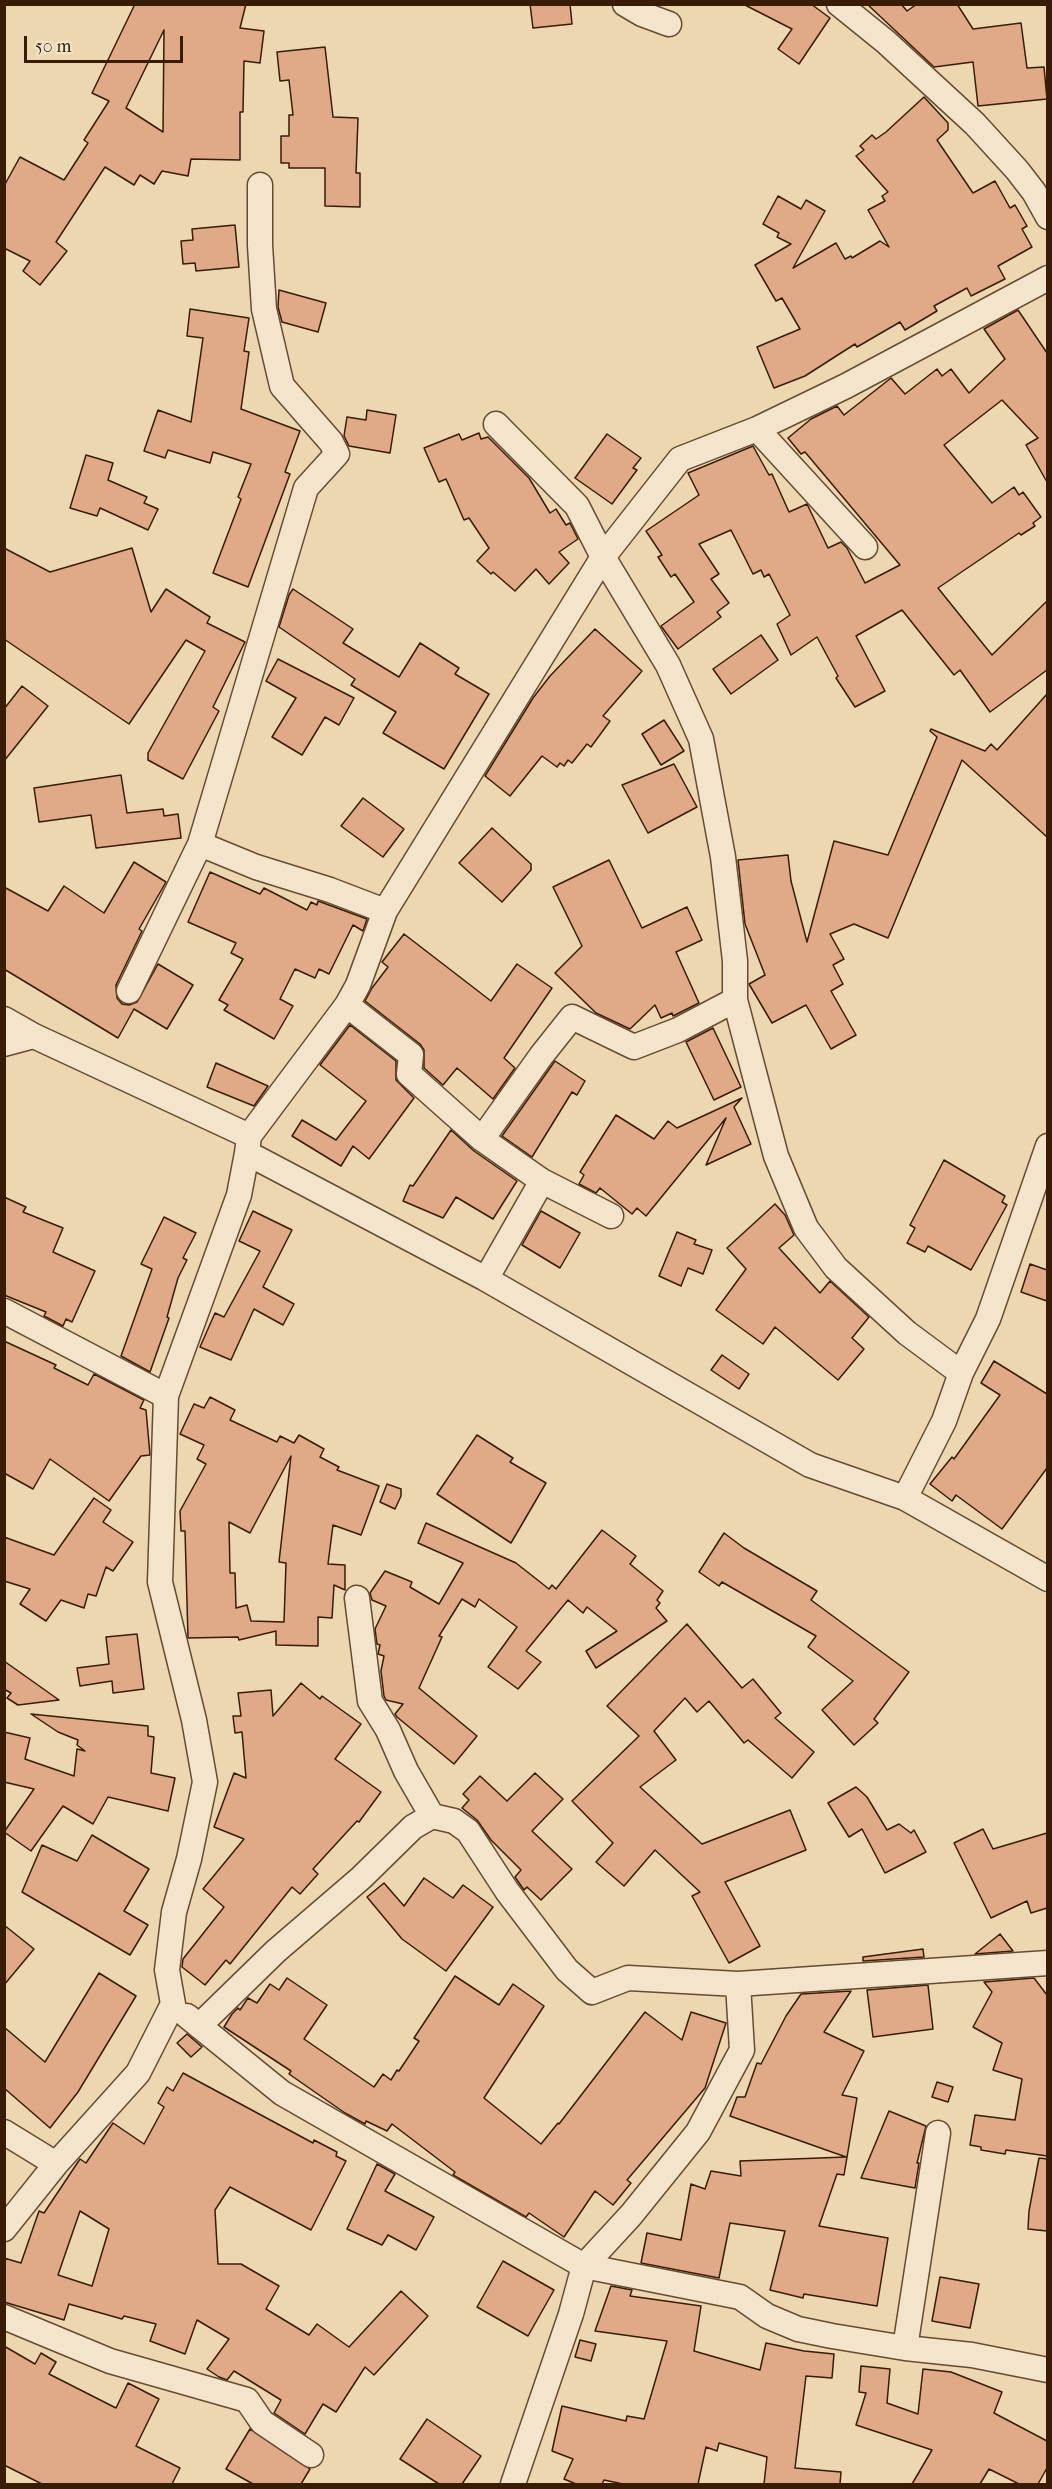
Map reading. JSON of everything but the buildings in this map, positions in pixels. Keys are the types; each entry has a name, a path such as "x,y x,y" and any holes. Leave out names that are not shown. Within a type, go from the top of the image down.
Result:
{"street":[{"path":"625,4 642,14 669,24"},
{"path":"839,4 886,42 975,124 1017,170 1034,192 1047,217"},
{"path":"129,991 200,844 306,488 338,454 331,442 282,386 264,309 260,245 260,185"},
{"path":"4,2229 56,2164 138,2073 173,2004 167,1970 174,1912 189,1859 205,1782 194,1720 160,1582 166,1396 239,1195 248,1145 347,1005 358,985 384,911 603,557 680,459 757,429 1043,286"},
{"path":"496,424 577,506 603,557 668,665 701,739 723,857 735,961 735,1000 776,1156 806,1228 836,1268 907,1333 961,1373"},
{"path":"757,429 866,547"},
{"path":"200,844 255,867 330,890 384,911"},
{"path":"482,1139 541,1056 573,1017 634,1047 678,1030 735,1000"},
{"path":"347,1005 411,1055 409,1074 482,1139 542,1180 611,1216"},
{"path":"4,1019 248,1145 810,1465 905,1498 1047,1579"},
{"path":"4,1044 34,1036"},
{"path":"905,1498 944,1421 961,1373 988,1319 1047,1146"},
{"path":"486,1279 542,1180"},
{"path":"4,1311 166,1396"},
{"path":"357,1598 370,1701 388,1730 406,1771 432,1816"},
{"path":"199,2026 276,1951 361,1878 413,1827 432,1816 454,1821 468,1831 507,1891 567,1970 592,1992 628,1978 738,1984 1047,1963"},
{"path":"513,2484 568,2325 584,2266 631,2215 698,2132 742,2050 738,1984"},
{"path":"173,2004 282,2093 584,2266 740,2297 767,2316 798,2329 905,2348 972,2355 1047,2370"},
{"path":"4,2132 56,2164"},
{"path":"905,2348 938,2133"},
{"path":"4,2318 110,2361 247,2400 262,2422 311,2455"}]}
